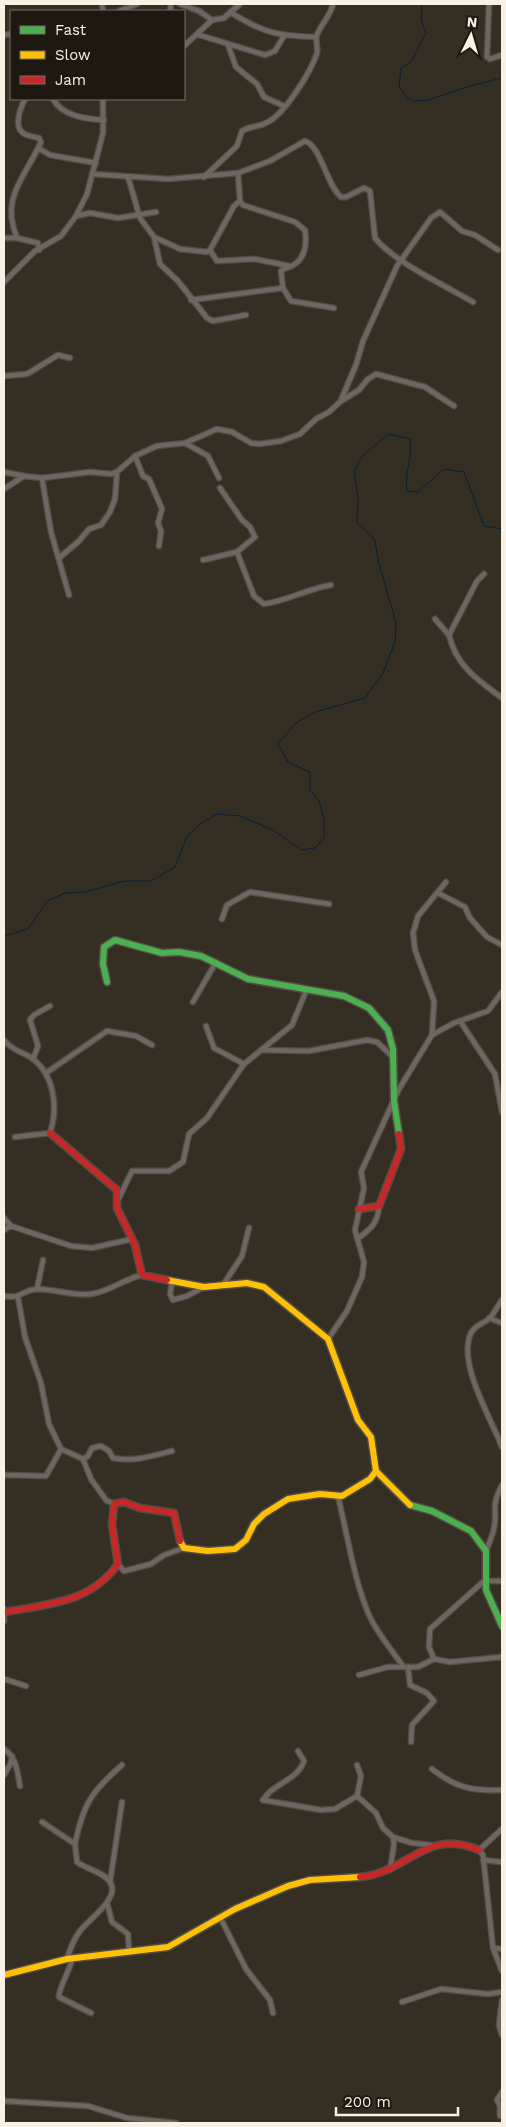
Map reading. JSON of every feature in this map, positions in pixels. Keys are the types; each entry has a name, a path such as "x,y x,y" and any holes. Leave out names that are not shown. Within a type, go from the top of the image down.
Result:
{"street":[{"path":"121,10 136,4"},
{"path":"180,4 199,11 212,20"},
{"path":"185,45 212,20 224,18 240,4"},
{"path":"204,177 236,146 242,131 268,122 284,106 310,71 317,54 318,44 316,37 326,22 333,4"},
{"path":"489,4 487,57 490,59 502,55"},
{"path":"230,12 258,28 284,36 316,37"},
{"path":"199,34 260,54 271,54 284,36"},
{"path":"228,45 236,67 257,84 264,97 284,106"},
{"path":"17,238 10,226 7,205 38,148 40,140 23,133 19,128 20,110 25,100"},
{"path":"54,100 57,107 81,118 104,120"},
{"path":"4,282 39,250 66,230 76,216 87,194 103,133 103,100"},
{"path":"92,174 168,179 238,173 270,161 302,142 310,142 329,180 341,197 346,197 364,188 370,191 375,238 401,260 473,302"},
{"path":"38,148 50,154 96,163"},
{"path":"238,173 240,201 248,207 302,226 306,236 305,249 298,261 281,271 283,288 291,301 334,308"},
{"path":"128,177 145,227 154,237 180,249 202,253 210,250 234,206 240,201"},
{"path":"76,216 90,213 118,218 156,212"},
{"path":"341,401 356,365 363,341 401,260 431,218 440,212 462,230 475,234 498,250"},
{"path":"154,237 160,264 178,281 207,318 213,320 246,315"},
{"path":"4,238 17,238 38,243 55,240"},
{"path":"38,243 39,250"},
{"path":"210,250 217,261 254,259 292,266"},
{"path":"191,300 283,288"},
{"path":"4,376 27,374 58,355 70,358"},
{"path":"4,472 42,478 90,472 111,474 117,472 134,456 156,446 185,443 217,429 232,432 251,443 259,444 281,441 300,434 312,421 329,412 341,401 359,390 371,376 383,374 426,387 454,406"},
{"path":"185,443 208,456 219,478"},
{"path":"134,456 143,476 149,479 162,509 158,524 161,531 159,546"},
{"path":"59,558 80,541 89,529 101,525 110,512 115,499 117,472"},
{"path":"4,488 24,476"},
{"path":"42,478 51,532 69,595"},
{"path":"203,560 236,552 252,541 255,534 238,515 220,488"},
{"path":"236,552 254,596 264,604 277,602 311,588 330,585"},
{"path":"449,635 477,581 484,574"},
{"path":"436,619 449,635 451,645 465,669 502,698"},
{"path":"328,1339 347,1312 362,1277 364,1262 356,1225 364,1188 361,1172 405,1078 432,1035 434,1001 415,950 412,933 418,916 446,882"},
{"path":"222,919 228,905 250,892 328,904"},
{"path":"438,894 464,907 470,918 487,937 502,945"},
{"path":"107,982 103,964 103,952 107,944 114,940 135,944 162,953 179,952 201,956 248,979 306,991 344,996 369,1008 380,1017 388,1030 393,1057 394,1101 401,1148 379,1206 379,1215 373,1227 358,1239"},
{"path":"193,1002 216,962"},
{"path":"142,1275 137,1261 137,1250 117,1208 119,1198 132,1171 170,1171 183,1162 189,1134 207,1118 244,1064 292,1025 306,991"},
{"path":"432,1035 460,1021 488,1011 502,992"},
{"path":"33,1059 38,1046 30,1020 34,1015 50,1006"},
{"path":"460,1021 496,1074 502,1112"},
{"path":"206,1026 214,1048 244,1064"},
{"path":"46,1073 107,1031 136,1036 152,1045"},
{"path":"4,1040 19,1053 33,1059 46,1073 53,1093 55,1110 50,1132"},
{"path":"261,1050 309,1052 367,1040 377,1042 393,1057"},
{"path":"50,1132 118,1190 119,1198"},
{"path":"15,1138 50,1132"},
{"path":"359,1209 379,1206"},
{"path":"4,1218 11,1226 54,1241 92,1248 132,1239"},
{"path":"4,1230 11,1226"},
{"path":"222,1286 242,1256 249,1228"},
{"path":"37,1289 43,1260"},
{"path":"4,1296 18,1296 37,1289 90,1294 104,1291 116,1284 142,1275 204,1287 247,1283 264,1287 328,1339 358,1420 371,1437 376,1471 412,1507 440,1514 470,1531 486,1550"},
{"path":"172,1282 170,1294 173,1300 187,1296 204,1287"},
{"path":"18,1296 26,1337 41,1383 48,1424 62,1449 83,1459 91,1479 106,1500 112,1512 113,1539 118,1564 124,1571 151,1564 164,1555 184,1548 208,1551 235,1549 246,1540 251,1529 264,1514 288,1499 320,1494 338,1497 348,1494 370,1479 376,1471"},
{"path":"502,1300 489,1318 475,1328 467,1346 469,1362 480,1398 502,1447"},
{"path":"489,1318 502,1323"},
{"path":"83,1459 88,1456 92,1448 98,1446 107,1450 113,1458 127,1460 139,1457 151,1458 172,1450"},
{"path":"5,1475 46,1476 62,1449"},
{"path":"502,1486 494,1503 497,1526 486,1550 484,1581 491,1607 502,1626"},
{"path":"338,1497 350,1557 364,1601 383,1640 405,1666 410,1685 427,1693 434,1701 412,1725 411,1742"},
{"path":"106,1500 114,1504 124,1502 140,1508 174,1513 178,1522 178,1538 184,1548"},
{"path":"112,1512 114,1504"},
{"path":"4,1621 4,1610 56,1603 96,1590 118,1564"},
{"path":"434,1659 428,1647 430,1629 484,1581 502,1581"},
{"path":"360,1675 388,1667 418,1667 434,1659 450,1662 502,1657"},
{"path":"4,1679 26,1686"},
{"path":"4,1749 12,1755 20,1786"},
{"path":"298,1751 304,1761 301,1768 268,1791 263,1800 322,1810 334,1809 357,1796 361,1776 357,1765"},
{"path":"4,1774 11,1763 12,1755"},
{"path":"110,1882 77,1862 75,1844 78,1830 94,1790 122,1765"},
{"path":"432,1769 457,1786 502,1790"},
{"path":"357,1796 373,1809 383,1828 393,1837 412,1843 447,1844 472,1847 479,1850 483,1860 493,1948 502,1972"},
{"path":"91,2013 59,1997 60,1990 66,1979 71,1944 80,1931 107,1902 113,1891 110,1882 122,1802"},
{"path":"42,1822 75,1844"},
{"path":"479,1850 502,1829"},
{"path":"390,1870 394,1844 393,1837"},
{"path":"4,1975 70,1959 129,1950 168,1947 196,1934 220,1917 299,1882 355,1879 390,1870 432,1845"},
{"path":"483,1860 502,1862"},
{"path":"107,1902 112,1922 128,1934 129,1950"},
{"path":"220,1917 246,1969 270,2000 273,2013"},
{"path":"493,1948 502,1949"},
{"path":"402,2002 441,1989 488,1994 502,1992"},
{"path":"502,2000 499,2025 502,2035"},
{"path":"500,2116 500,2106 497,2100 502,2092"},
{"path":"4,2101 88,2106 127,2118 176,2123"}],"waterway":[{"path":"422,4 421,20 426,33 411,62 401,68 399,87 408,98 414,101 429,100 470,86 502,78"},
{"path":"4,936 28,929 47,901 65,893 86,892 124,881 151,881 175,867 187,836 200,824 217,814 240,816 273,830 301,850 315,848 324,837 324,819 319,801 310,790 310,772 288,762 278,744 296,723 315,712 365,698 383,673 395,642 396,623 378,560 375,540 357,523 358,498 354,471 362,456 389,434 410,439 407,491 418,492 444,469 464,472 484,526 502,529"}],"traffic: fast":[{"path":"107,982 103,964 104,947 115,940 162,953 179,952 201,956 248,979 344,996 369,1008 388,1030 393,1049 394,1101 399,1134"},
{"path":"410,1505 432,1511 471,1531 486,1551 486,1590 502,1626"}],"traffic: slow":[{"path":"167,1280 204,1287 247,1283 264,1287 328,1339 358,1420 371,1437 376,1471 410,1505"},
{"path":"180,1541 184,1548 208,1551 235,1549 246,1540 254,1524 264,1514 288,1499 320,1494 342,1496 370,1479 376,1471"},
{"path":"4,1975 67,1959 168,1947 235,1909 288,1886 310,1880 360,1877"}],"traffic: jam":[{"path":"50,1133 117,1190 117,1208 135,1245 142,1275 167,1280"},
{"path":"359,1209 379,1206 401,1149 399,1134"},
{"path":"5,1612 68,1600 95,1587 107,1577 118,1564 112,1525 114,1504 124,1502 140,1508 174,1513 180,1541"},
{"path":"360,1877 377,1874 431,1847 445,1844 461,1844 479,1850"}]}
